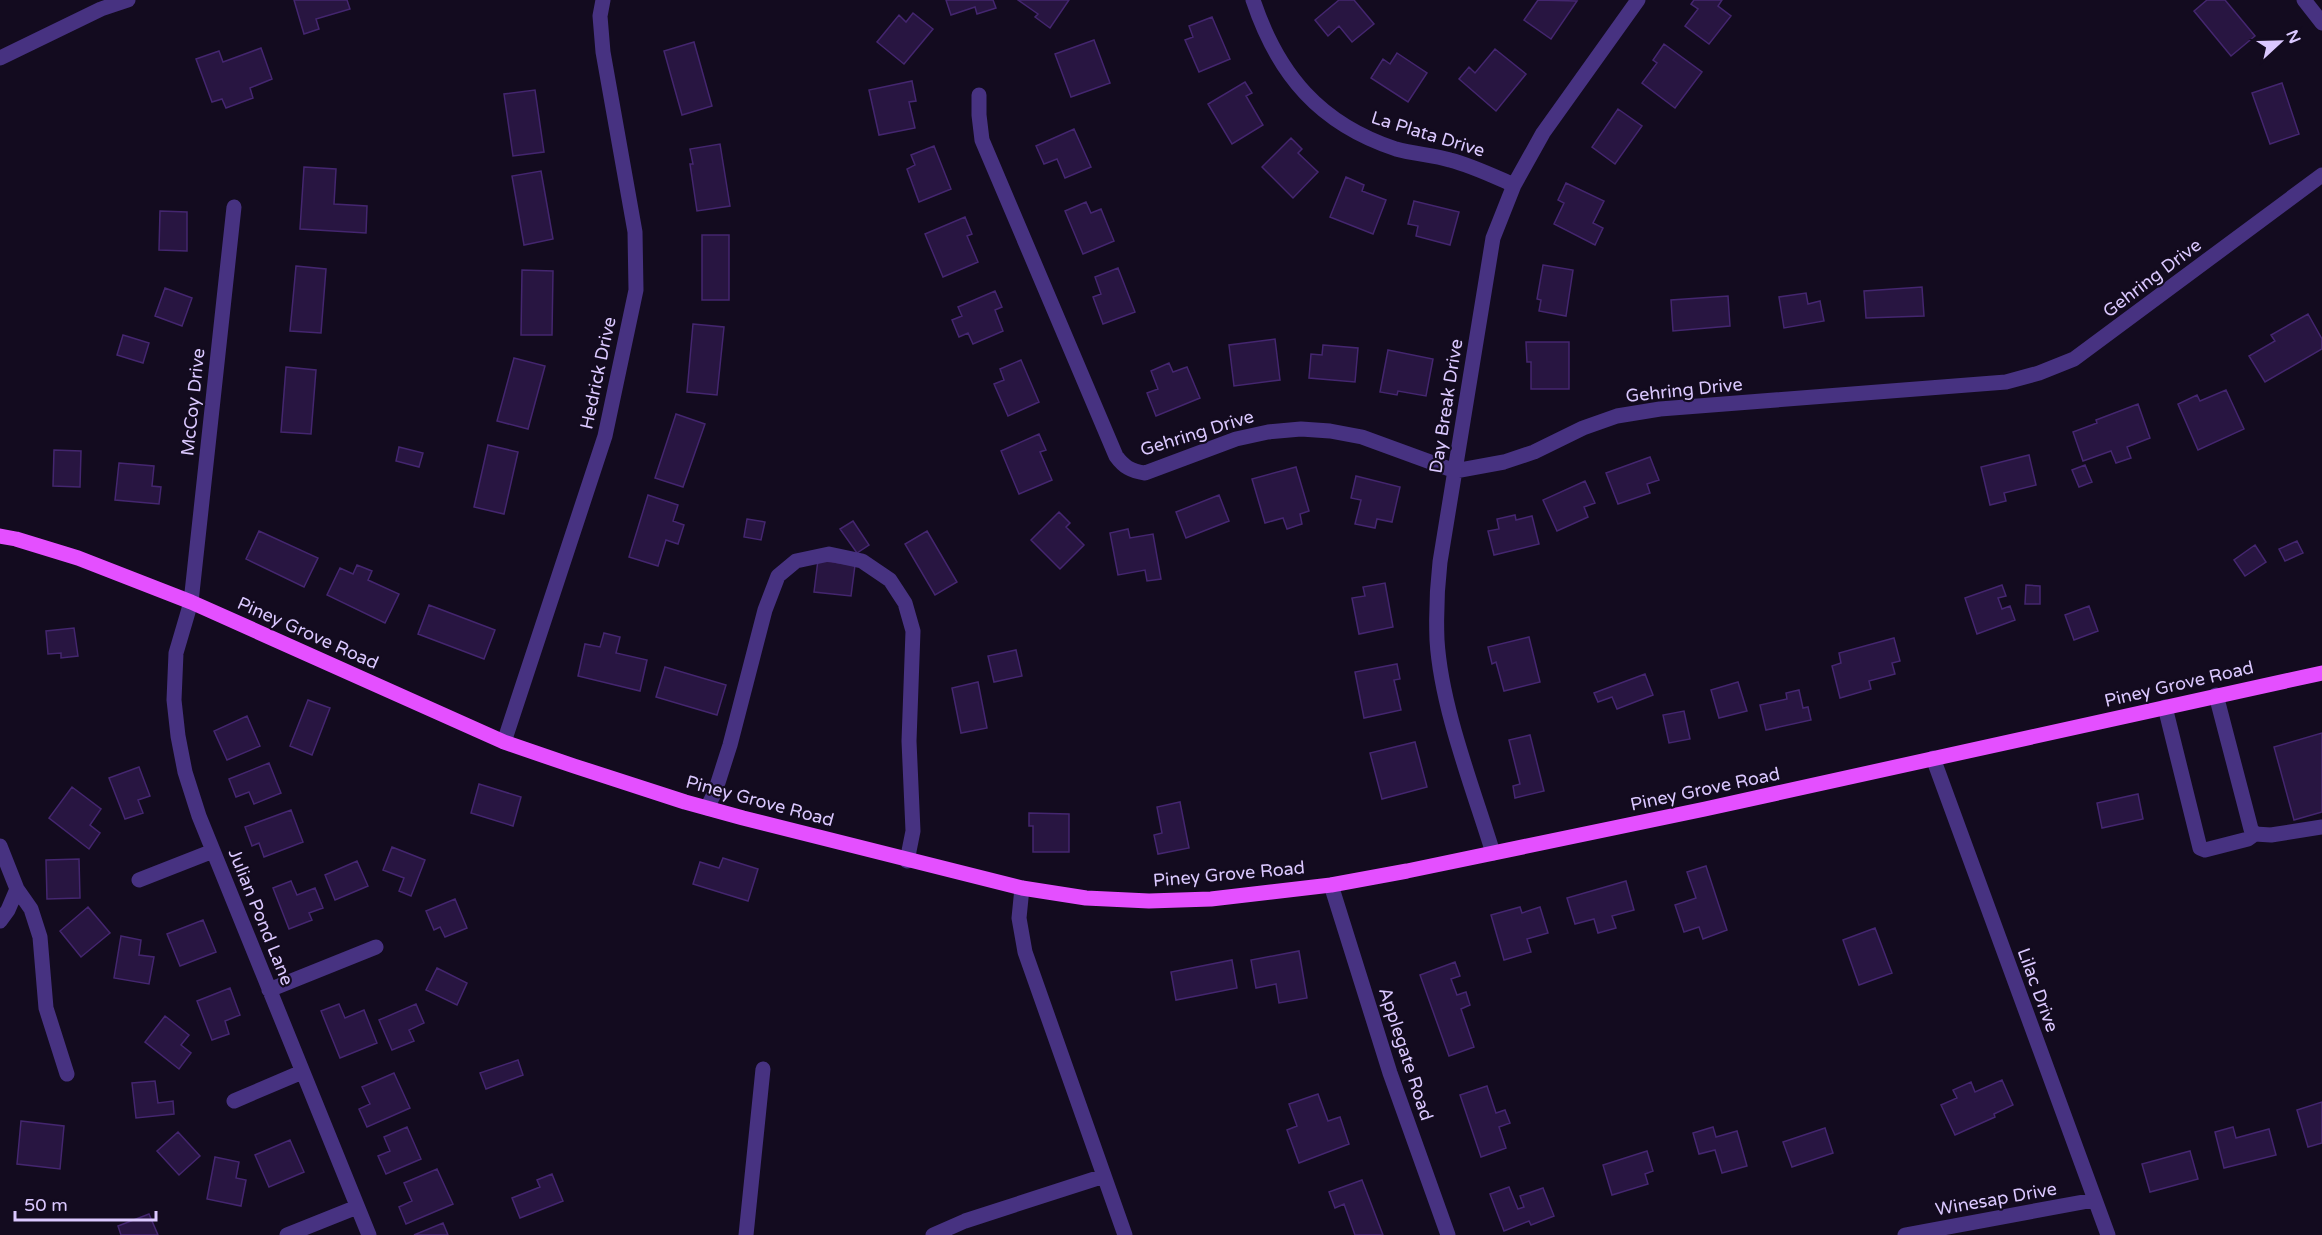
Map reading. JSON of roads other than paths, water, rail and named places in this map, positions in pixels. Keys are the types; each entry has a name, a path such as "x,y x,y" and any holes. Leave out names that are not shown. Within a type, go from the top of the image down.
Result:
{"main road":[{"name":"Piney Grove Road","path":"0,536 78,558 191,602 504,742 707,808 907,861 1022,888 1086,898 1149,901 1211,899 1331,885 1715,807 2322,673"}],"street":[{"path":"0,58 99,5 128,0"},
{"name":"Hedrick Drive","path":"504,742 605,436 636,290 635,232 603,52 600,16 603,0"},
{"name":"La Plata Drive","path":"1253,0 1263,30 1296,85 1342,125 1398,150 1449,160 1483,171 1514,186"},
{"name":"Day Break Drive","path":"1493,853 1454,727 1442,676 1437,641 1438,585 1493,238 1514,186 1543,133 1638,0"},
{"path":"2304,0 2322,23"},
{"name":"Gehring Drive","path":"979,95 982,140 1116,456 1122,465 1133,471 1144,473 1236,439 1268,432 1301,429 1362,437 1455,471 1504,462 1534,452 1583,428 1617,416 1660,409 2006,382 2039,373 2074,359 2322,175"},
{"name":"McCoy Drive","path":"191,602 234,207"},
{"path":"707,808 715,792 730,745 755,644 778,576 796,561 829,554 862,561 890,580 905,603 914,631 909,741 913,831 907,861"},
{"name":"Julian Pond Lane","path":"191,602 176,653 174,700 185,772 213,851 369,1235"},
{"path":"2216,695 2251,829 2255,834"},
{"path":"2165,707 2200,848 2205,850 2248,839 2255,834 2271,835 2322,827"},
{"name":"Lilac Drive","path":"1933,758 2108,1235"},
{"path":"0,846 17,889 31,909 40,937 46,1008 67,1074"},
{"path":"139,880 213,851"},
{"name":"Applegate Road","path":"1331,885 1390,1073 1448,1235"},
{"path":"1022,888 1019,918 1025,952 1125,1235"},
{"path":"0,921 8,910 17,889"},
{"path":"269,990 376,947"},
{"path":"746,1235 763,1069"},
{"path":"234,1101 302,1072"},
{"path":"933,1235 965,1221 1104,1176"},
{"name":"Winesap Drive","path":"1905,1235 2094,1200"},
{"path":"287,1235 357,1207"}]}
